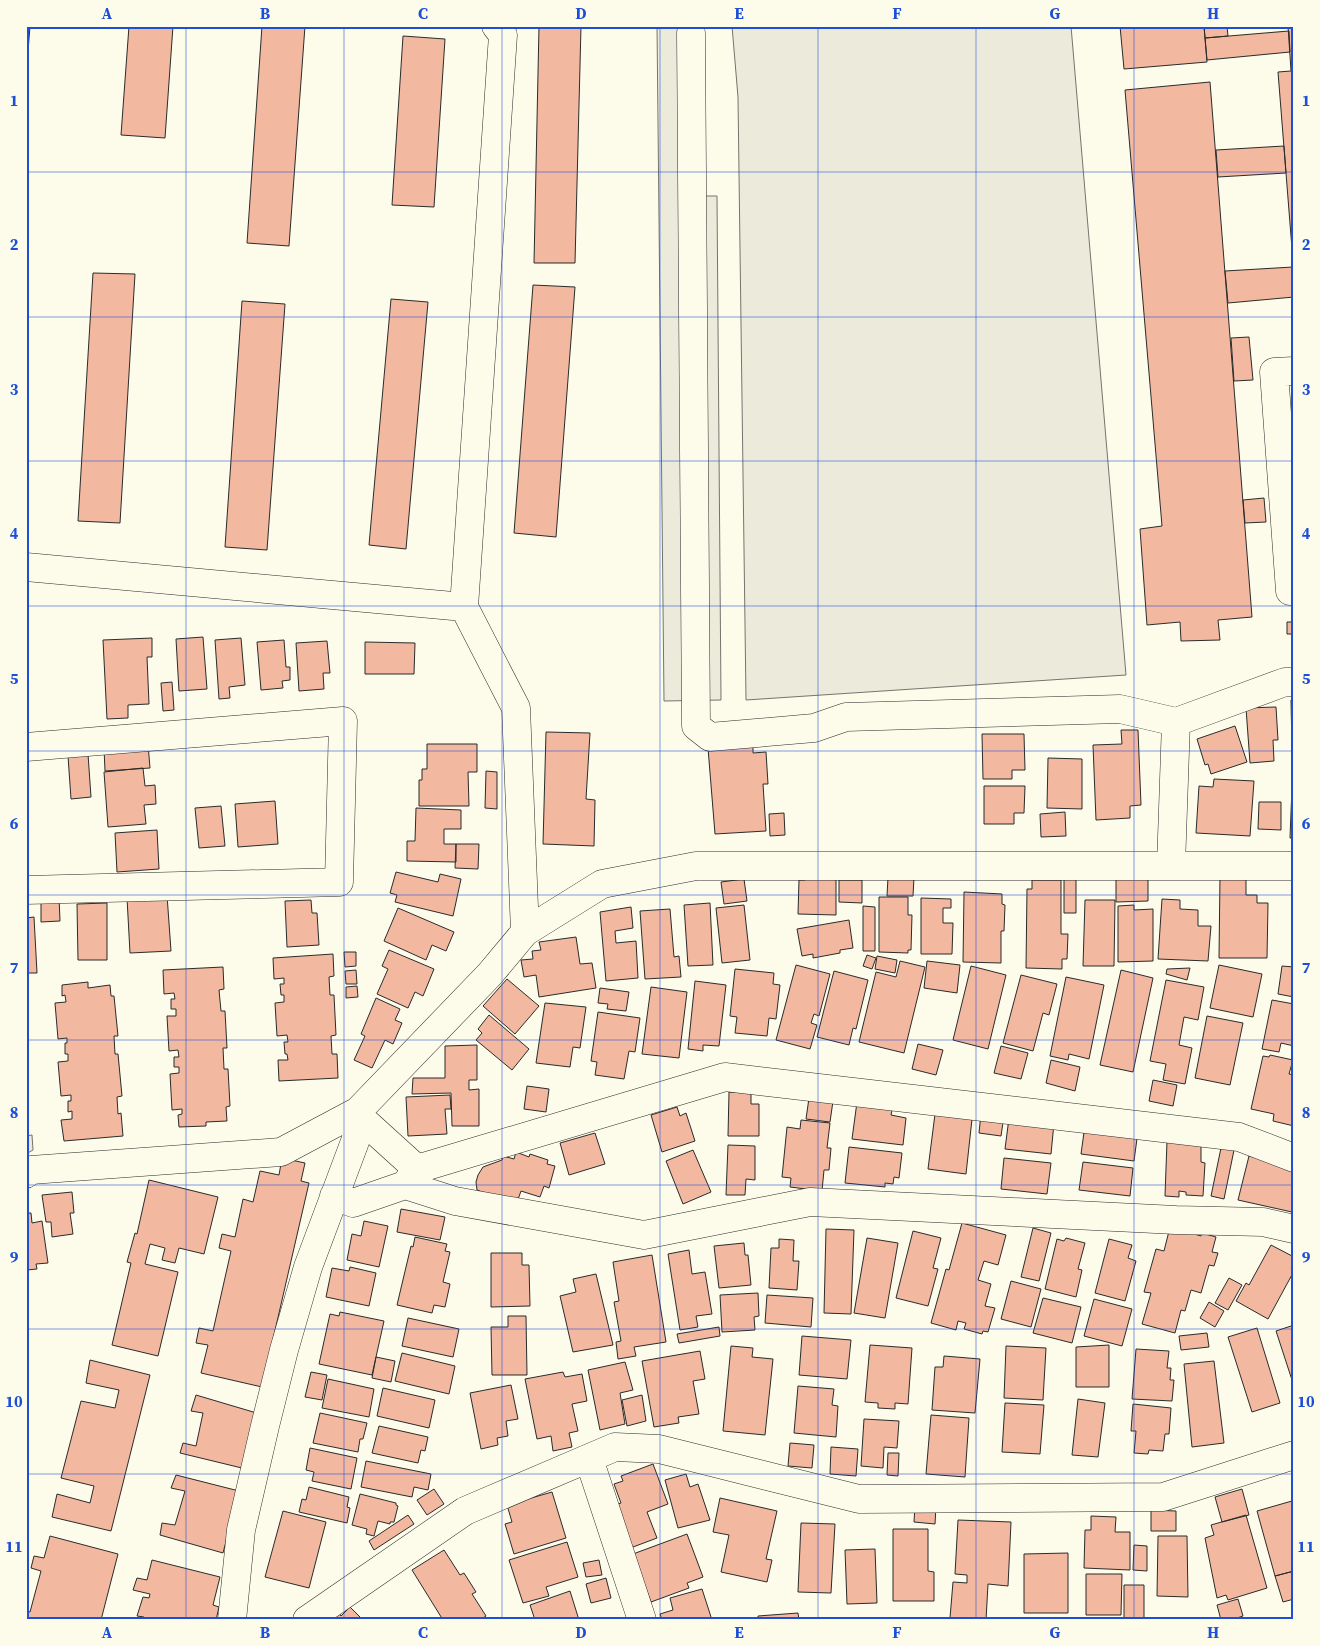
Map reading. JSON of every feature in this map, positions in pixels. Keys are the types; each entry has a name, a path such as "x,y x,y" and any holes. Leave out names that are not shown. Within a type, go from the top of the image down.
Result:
{"street":[{"path":"496,26 503,36 464,607 516,708 525,932"},
{"path":"691,33 696,726 710,736 814,728 846,717 1120,709 1176,722 1285,682 1294,682"},
{"path":"1294,371 1274,372 1290,591 1294,591"},
{"path":"26,567 464,607"},
{"path":"26,747 343,721 339,882 26,890"},
{"path":"1171,866 1176,722"},
{"path":"26,1174 31,1170 281,1152 360,1116 490,974 525,932 602,884 696,866 1294,866"},
{"path":"334,1196 353,1203 411,1177 725,1077 1239,1137 1294,1158"},
{"path":"360,1116 411,1177 455,1201 644,1234 810,1202 1176,1220 1263,1222 1294,1230"},
{"path":"232,1620 241,1530 264,1426 308,1267 360,1116"},
{"path":"307,1620 465,1511 615,1447 659,1448 859,1499 1163,1497 1294,1455"},
{"path":"589,1459 642,1620"}],"shaded area":[{"path":"657,26 701,26 702,196 717,196 721,700 664,701"},
{"path":"732,26 1071,26 1126,675 746,700 738,97"},
{"path":"32,1135 33,1150 26,1154 26,1136"}],"building":[{"path":"26,26 30,26 26,77"},
{"path":"129,26 173,26 165,138 121,135"},
{"path":"262,26 305,26 289,246 247,243"},
{"path":"539,26 581,26 575,263 534,263"},
{"path":"1120,26 1204,26 1207,62 1124,69"},
{"path":"1204,26 1227,26 1228,36 1205,38"},
{"path":"1288,26 1294,26 1294,71 1291,71"},
{"path":"1289,31 1290,52 1207,60 1205,38"},
{"path":"403,36 445,39 434,207 392,205"},
{"path":"1294,71 1294,274 1278,72"},
{"path":"1210,82 1252,617 1218,620 1220,640 1181,641 1180,622 1147,625 1140,529 1162,526 1125,90"},
{"path":"1284,146 1286,173 1218,177 1216,150"},
{"path":"1293,267 1294,297 1228,303 1225,271"},
{"path":"93,273 135,274 120,523 78,521"},
{"path":"533,285 575,287 556,537 514,533"},
{"path":"391,299 428,302 406,549 369,545"},
{"path":"242,301 285,304 267,550 225,547"},
{"path":"1249,337 1253,380 1234,381 1231,338"},
{"path":"1264,498 1266,522 1245,523 1243,500"},
{"path":"1287,622 1294,622 1294,634 1287,634"},
{"path":"203,637 207,689 179,691 176,639"},
{"path":"152,638 152,657 147,657 149,704 128,705 128,718 107,719 103,640"},
{"path":"241,638 245,685 229,687 230,698 219,699 215,640"},
{"path":"284,640 286,667 290,667 290,680 282,681 283,688 261,690 257,642"},
{"path":"327,641 330,673 323,673 324,689 299,691 296,643"},
{"path":"365,642 415,643 414,674 365,674"},
{"path":"172,682 174,710 163,711 161,683"},
{"path":"1291,700 1294,700 1294,750 1292,750"},
{"path":"1276,707 1278,740 1273,740 1274,761 1250,763 1246,708"},
{"path":"1235,726 1247,762 1211,774 1208,764 1205,765 1197,739"},
{"path":"1121,730 1138,730 1141,805 1130,806 1130,818 1096,820 1093,745 1122,744"},
{"path":"546,732 590,733 586,799 595,800 594,846 543,844"},
{"path":"982,734 1024,734 1025,770 1012,770 1012,779 983,779"},
{"path":"148,744 150,768 105,771 104,748"},
{"path":"427,744 477,744 477,772 468,772 469,806 419,806 419,780 422,780 422,769 427,769"},
{"path":"753,745 753,753 766,752 768,784 763,784 766,831 715,834 708,748"},
{"path":"88,754 91,797 71,799 68,756"},
{"path":"1048,758 1082,759 1082,809 1047,808"},
{"path":"1293,761 1294,838 1290,838"},
{"path":"143,768 145,786 155,785 156,804 144,805 146,824 108,827 104,772"},
{"path":"486,771 497,772 497,809 485,808"},
{"path":"1214,779 1254,781 1250,836 1196,833 1199,786 1213,787"},
{"path":"984,786 1025,786 1024,813 1014,813 1014,824 984,824"},
{"path":"275,801 278,844 238,847 235,804"},
{"path":"1259,802 1281,802 1281,830 1258,829"},
{"path":"221,806 225,846 199,848 195,808"},
{"path":"416,808 461,810 461,829 444,829 444,844 456,844 456,862 407,861 407,841 415,841"},
{"path":"1065,812 1066,836 1041,837 1040,814"},
{"path":"784,813 785,835 770,836 769,814"},
{"path":"157,830 159,869 117,872 115,833"},
{"path":"456,844 479,844 478,869 455,868"},
{"path":"396,872 438,882 440,874 461,879 453,916 395,902 397,895 390,893"},
{"path":"805,875 836,876 836,915 798,914 799,880 805,880"},
{"path":"1220,875 1246,875 1246,895 1257,895 1257,903 1268,903 1267,958 1219,958"},
{"path":"1064,876 1076,876 1076,913 1064,913"},
{"path":"888,877 914,877 913,896 887,896"},
{"path":"1148,878 1148,901 1116,902 1116,879"},
{"path":"744,879 747,901 724,904 721,882"},
{"path":"839,880 862,880 862,903 839,902"},
{"path":"1032,880 1061,880 1061,934 1068,934 1067,959 1062,959 1062,969 1026,968 1027,889 1032,889"},
{"path":"964,892 1002,894 1002,904 1005,905 1004,931 1001,931 1001,963 963,962"},
{"path":"167,895 171,951 130,953 127,898"},
{"path":"59,897 60,921 41,922 41,898"},
{"path":"879,897 908,897 908,915 912,915 911,950 908,950 908,953 879,952"},
{"path":"921,898 951,899 951,908 943,908 943,923 953,923 952,954 921,954"},
{"path":"1162,899 1180,900 1180,909 1198,910 1198,926 1211,926 1208,961 1158,959"},
{"path":"311,900 312,913 317,913 319,945 287,947 285,901"},
{"path":"1085,900 1115,900 1114,966 1083,966"},
{"path":"107,903 107,960 78,960 77,904"},
{"path":"710,903 713,965 688,966 684,905"},
{"path":"744,905 750,960 722,963 716,908"},
{"path":"1134,905 1134,910 1153,909 1153,961 1118,962 1118,906"},
{"path":"863,906 875,907 875,951 863,951"},
{"path":"631,907 633,928 615,931 616,943 636,941 638,978 606,981 600,912"},
{"path":"398,908 454,932 446,951 432,945 426,960 384,941"},
{"path":"670,909 674,957 679,956 681,977 645,979 640,911"},
{"path":"34,917 37,973 26,973 26,918"},
{"path":"849,920 853,948 840,950 840,953 813,958 813,954 802,956 797,929"},
{"path":"576,937 580,964 592,963 596,988 539,997 536,975 524,977 521,960 533,959 532,951 541,950 539,942"},
{"path":"389,950 434,969 423,996 415,992 408,1008 377,994 388,969 382,966"},
{"path":"344,952 356,952 356,966 345,967"},
{"path":"333,954 334,976 329,977 330,995 334,995 336,1035 331,1036 332,1054 337,1054 338,1078 279,1081 278,1060 288,1060 287,1054 285,1054 284,1042 288,1042 287,1035 277,1036 275,1003 284,1002 284,995 281,995 280,984 284,984 284,978 274,979 273,958"},
{"path":"867,955 876,958 872,969 863,966"},
{"path":"877,956 897,960 895,973 875,969"},
{"path":"900,961 925,967 904,1053 859,1042 876,972 896,977"},
{"path":"927,961 960,965 957,993 924,988"},
{"path":"796,965 830,974 819,1016 814,1014 811,1023 817,1025 810,1049 776,1040"},
{"path":"1219,965 1262,974 1253,1017 1210,1008"},
{"path":"971,966 1006,975 988,1049 953,1040"},
{"path":"1282,966 1294,967 1294,997 1278,994"},
{"path":"223,967 224,989 219,990 221,1011 225,1011 227,1048 223,1048 224,1069 228,1069 230,1106 226,1107 227,1121 206,1122 206,1126 179,1127 178,1115 182,1114 182,1109 172,1110 170,1074 179,1073 179,1067 174,1067 174,1057 179,1057 178,1050 169,1051 167,1016 176,1016 176,1009 171,1009 171,999 175,999 174,993 164,994 163,970"},
{"path":"1190,968 1187,980 1166,974 1167,969"},
{"path":"735,969 774,973 773,984 780,985 776,1019 769,1018 767,1036 735,1033 737,1017 730,1016"},
{"path":"356,970 357,984 346,984 345,971"},
{"path":"1121,970 1153,978 1133,1072 1100,1065"},
{"path":"834,971 868,980 856,1029 853,1028 849,1045 817,1037"},
{"path":"1021,975 1057,984 1049,1015 1043,1013 1033,1051 1003,1043"},
{"path":"1066,977 1104,985 1089,1059 1069,1054 1068,1060 1050,1056"},
{"path":"507,979 539,1006 515,1034 483,1006"},
{"path":"1166,980 1204,987 1198,1020 1184,1017 1179,1045 1192,1048 1185,1084 1163,1080 1166,1064 1150,1061"},
{"path":"695,981 726,985 719,1046 703,1045 703,1051 688,1049"},
{"path":"88,982 88,988 110,985 111,996 114,996 118,1036 114,1036 115,1054 118,1054 122,1096 117,1097 118,1114 121,1113 123,1136 64,1141 61,1120 72,1119 72,1111 68,1112 68,1101 71,1101 71,1095 61,1096 58,1062 68,1061 68,1054 65,1054 67,1038 58,1039 55,1003 66,1002 65,995 62,996 62,985"},
{"path":"357,986 358,997 346,998 346,987"},
{"path":"651,987 687,992 679,1058 642,1054"},
{"path":"600,988 629,992 626,1011 607,1009 608,1004 598,1003"},
{"path":"376,998 400,1009 395,1020 402,1023 393,1044 385,1040 372,1068 354,1060 365,1036 361,1034"},
{"path":"1272,1000 1294,1004 1292,1016 1294,1016 1294,1046 1281,1043 1279,1052 1262,1049"},
{"path":"545,1003 586,1007 580,1048 573,1047 570,1067 536,1063"},
{"path":"598,1012 640,1018 635,1052 629,1051 624,1079 595,1075 597,1062 591,1061"},
{"path":"489,1015 529,1049 512,1070 476,1040 482,1033 478,1029"},
{"path":"1207,1016 1243,1023 1230,1085 1195,1078"},
{"path":"918,1044 943,1050 936,1075 912,1069"},
{"path":"477,1045 477,1080 469,1080 469,1090 479,1089 479,1126 452,1126 451,1093 412,1094 413,1078 445,1078 445,1046"},
{"path":"1001,1046 1028,1053 1021,1079 994,1073"},
{"path":"1270,1055 1293,1060 1289,1074 1294,1075 1294,1126 1273,1121 1274,1114 1251,1109 1263,1056 1269,1057"},
{"path":"1051,1060 1080,1067 1075,1091 1046,1083"},
{"path":"1153,1080 1177,1085 1173,1106 1149,1101"},
{"path":"527,1086 549,1089 546,1112 524,1109"},
{"path":"729,1092 751,1093 751,1104 759,1104 759,1136 728,1136"},
{"path":"450,1095 451,1109 445,1109 447,1134 408,1136 406,1097"},
{"path":"809,1098 833,1101 830,1122 806,1119"},
{"path":"857,1102 893,1106 891,1115 906,1118 903,1145 852,1139"},
{"path":"677,1107 680,1116 686,1113 695,1141 662,1152 651,1115"},
{"path":"981,1113 1004,1116 1001,1136 979,1133"},
{"path":"935,1114 972,1119 966,1174 928,1169"},
{"path":"1009,1118 1054,1123 1051,1154 1005,1149"},
{"path":"801,1120 830,1123 827,1148 831,1148 829,1170 824,1170 822,1191 790,1187 791,1178 782,1177 787,1127 800,1129"},
{"path":"1085,1125 1138,1131 1134,1161 1081,1154"},
{"path":"595,1133 605,1164 569,1175 560,1143"},
{"path":"1167,1141 1201,1142 1201,1162 1205,1163 1203,1196 1186,1195 1186,1192 1179,1191 1179,1197 1165,1196"},
{"path":"728,1145 755,1146 755,1180 746,1179 745,1195 726,1195"},
{"path":"849,1147 902,1153 899,1178 894,1177 893,1184 885,1183 885,1187 845,1183"},
{"path":"1221,1148 1234,1150 1224,1199 1211,1196"},
{"path":"693,1150 711,1192 683,1204 666,1161"},
{"path":"516,1152 529,1157 530,1154 548,1160 547,1164 555,1166 549,1188 544,1186 540,1197 521,1191 516,1205 477,1190 476,1182 483,1167 502,1160 503,1156 514,1159"},
{"path":"1249,1156 1294,1166 1294,1204 1292,1212 1238,1200"},
{"path":"282,1158 305,1163 301,1181 309,1183 262,1387 201,1373 208,1345 196,1343 199,1328 213,1331 231,1251 219,1248 222,1234 235,1237 243,1199 253,1202 260,1171 279,1175"},
{"path":"1004,1158 1051,1163 1047,1194 1001,1189"},
{"path":"1083,1162 1133,1168 1130,1196 1079,1190"},
{"path":"149,1180 218,1197 204,1254 179,1248 175,1263 162,1260 165,1248 150,1244 145,1264 178,1272 158,1356 112,1345 131,1263 127,1262 135,1233 137,1234"},
{"path":"72,1192 74,1213 70,1213 73,1234 52,1237 51,1222 46,1222 42,1195"},
{"path":"401,1209 445,1217 440,1240 397,1232"},
{"path":"26,1213 31,1213 32,1223 42,1221 48,1263 36,1264 37,1269 27,1270"},
{"path":"364,1221 388,1226 379,1267 347,1260 352,1234 361,1236"},
{"path":"962,1223 1006,1235 998,1265 984,1261 978,1280 991,1284 985,1306 995,1308 988,1332 983,1331 982,1334 964,1329 966,1323 958,1321 956,1330 931,1323 946,1269 949,1270"},
{"path":"1170,1227 1201,1236 1202,1233 1216,1237 1212,1252 1218,1253 1214,1266 1209,1265 1201,1293 1191,1290 1185,1311 1181,1310 1175,1333 1142,1324 1151,1293 1144,1292 1156,1249 1164,1251"},
{"path":"1033,1228 1051,1233 1039,1281 1021,1277"},
{"path":"826,1229 854,1230 851,1314 824,1313"},
{"path":"913,1231 941,1238 933,1268 938,1269 928,1306 896,1298"},
{"path":"415,1237 447,1244 445,1251 450,1252 443,1282 450,1284 445,1307 434,1305 432,1313 397,1305 411,1246 413,1247"},
{"path":"867,1238 898,1243 885,1318 854,1313"},
{"path":"1066,1238 1085,1243 1078,1269 1082,1270 1076,1297 1045,1289 1057,1239 1064,1241"},
{"path":"779,1239 794,1240 793,1261 799,1261 797,1290 769,1288 771,1248 779,1248"},
{"path":"1109,1239 1132,1245 1128,1258 1136,1261 1125,1301 1095,1293"},
{"path":"744,1243 745,1255 748,1255 751,1285 719,1288 714,1246"},
{"path":"1271,1245 1294,1257 1294,1264 1291,1268 1294,1271 1268,1319 1236,1301 1246,1283 1249,1285"},
{"path":"689,1250 692,1274 705,1272 712,1314 696,1316 698,1327 680,1330 668,1254"},
{"path":"491,1253 522,1253 522,1265 529,1265 530,1306 491,1307"},
{"path":"652,1255 666,1342 634,1347 636,1356 618,1359 616,1342 621,1341 614,1302 619,1301 613,1262"},
{"path":"350,1267 376,1273 369,1306 326,1297 332,1268 349,1271"},
{"path":"596,1274 613,1345 573,1352 560,1296 576,1292 573,1279"},
{"path":"1229,1278 1242,1285 1228,1310 1215,1303"},
{"path":"1011,1281 1041,1289 1031,1327 1001,1319"},
{"path":"758,1293 759,1316 754,1317 755,1330 722,1332 720,1295"},
{"path":"767,1295 813,1298 811,1327 765,1323"},
{"path":"1043,1298 1081,1307 1072,1343 1033,1333"},
{"path":"1094,1299 1132,1309 1122,1346 1084,1336"},
{"path":"1209,1302 1224,1311 1215,1327 1200,1318"},
{"path":"340,1312 384,1321 372,1375 319,1364 330,1314 339,1316"},
{"path":"508,1316 526,1316 527,1375 492,1375 491,1327 508,1327"},
{"path":"408,1318 459,1329 453,1357 402,1346"},
{"path":"1294,1325 1294,1380 1292,1380 1276,1331"},
{"path":"719,1327 720,1336 679,1343 677,1334"},
{"path":"1257,1328 1280,1403 1252,1412 1228,1337"},
{"path":"1207,1333 1209,1347 1181,1350 1179,1336"},
{"path":"802,1336 851,1340 847,1379 799,1375"},
{"path":"870,1345 912,1348 908,1404 895,1403 895,1409 878,1408 878,1403 865,1402"},
{"path":"1109,1345 1109,1387 1076,1387 1076,1347"},
{"path":"731,1346 753,1348 752,1357 773,1359 765,1435 723,1431"},
{"path":"1006,1346 1046,1348 1043,1400 1004,1398"},
{"path":"1136,1349 1169,1351 1167,1368 1171,1368 1170,1380 1174,1380 1172,1401 1132,1399"},
{"path":"700,1351 705,1379 693,1381 699,1414 678,1417 679,1423 654,1427 642,1361"},
{"path":"402,1353 455,1366 449,1394 395,1381"},
{"path":"944,1356 980,1359 975,1413 932,1410 935,1367 943,1367"},
{"path":"376,1357 395,1361 391,1382 372,1378"},
{"path":"90,1360 150,1375 111,1531 52,1517 57,1494 90,1503 94,1486 61,1478 81,1401 115,1408 119,1390 86,1383"},
{"path":"1214,1361 1224,1443 1192,1447 1184,1364"},
{"path":"625,1362 633,1390 620,1393 625,1424 600,1430 588,1370"},
{"path":"311,1372 327,1375 322,1400 305,1397"},
{"path":"563,1372 565,1377 582,1374 587,1401 572,1404 578,1431 569,1433 572,1447 553,1451 551,1436 537,1439 525,1379"},
{"path":"328,1379 374,1389 369,1417 322,1408"},
{"path":"511,1385 518,1419 506,1421 508,1436 497,1438 498,1445 481,1449 470,1393"},
{"path":"798,1386 834,1389 832,1405 838,1406 836,1437 794,1433"},
{"path":"383,1388 435,1400 429,1428 377,1416"},
{"path":"196,1395 260,1414 246,1469 180,1453 183,1443 196,1446 203,1413 191,1411"},
{"path":"642,1395 646,1421 627,1426 622,1400"},
{"path":"1078,1399 1105,1403 1098,1457 1072,1455"},
{"path":"1005,1403 1044,1405 1040,1454 1002,1452"},
{"path":"1133,1404 1171,1408 1169,1434 1165,1434 1163,1451 1149,1450 1148,1454 1134,1453 1136,1431 1131,1431"},
{"path":"320,1413 367,1423 363,1439 360,1439 358,1452 313,1443"},
{"path":"931,1415 969,1418 965,1477 926,1474"},
{"path":"864,1419 899,1421 897,1448 884,1447 883,1468 861,1466"},
{"path":"379,1426 428,1437 425,1451 421,1450 418,1463 372,1453"},
{"path":"790,1443 814,1445 812,1468 788,1466"},
{"path":"831,1447 858,1449 856,1476 830,1474"},
{"path":"310,1448 357,1458 351,1489 312,1481 314,1472 306,1470"},
{"path":"888,1453 899,1453 898,1476 887,1475"},
{"path":"366,1461 431,1474 428,1490 414,1487 412,1497 361,1487"},
{"path":"653,1464 668,1504 647,1512 657,1538 625,1550 610,1507 621,1503 614,1484 623,1481 621,1476"},
{"path":"686,1474 690,1487 698,1484 710,1520 678,1528 665,1480"},
{"path":"176,1475 239,1491 223,1553 160,1535 162,1523 175,1525 185,1491 171,1488"},
{"path":"309,1487 349,1497 347,1507 350,1508 347,1523 299,1512 302,1499 306,1500"},
{"path":"434,1489 444,1504 427,1515 417,1500"},
{"path":"1242,1489 1249,1515 1222,1522 1215,1497"},
{"path":"552,1492 566,1538 514,1554 505,1524 512,1522 507,1505"},
{"path":"360,1494 396,1503 398,1506 394,1522 390,1522 390,1524 378,1521 374,1536 366,1534 367,1529 352,1525"},
{"path":"720,1498 777,1511 766,1559 772,1560 767,1582 721,1572 729,1535 713,1532"},
{"path":"1292,1501 1294,1506 1294,1571 1275,1576 1257,1511"},
{"path":"915,1505 936,1506 935,1524 914,1522"},
{"path":"1151,1510 1176,1511 1176,1531 1151,1531"},
{"path":"283,1511 326,1522 309,1588 265,1577"},
{"path":"408,1515 414,1524 374,1550 369,1541"},
{"path":"1246,1515 1267,1588 1228,1600 1226,1595 1217,1598 1205,1538 1214,1535 1211,1525"},
{"path":"1091,1516 1116,1517 1115,1532 1130,1532 1130,1570 1084,1568 1085,1530 1091,1530"},
{"path":"958,1520 1011,1522 1008,1586 988,1584 986,1620 950,1618 953,1582 967,1583 967,1575 955,1574"},
{"path":"801,1523 835,1524 831,1593 798,1592"},
{"path":"893,1529 928,1529 928,1571 934,1572 934,1601 893,1601"},
{"path":"687,1534 703,1577 687,1583 689,1588 651,1602 633,1554"},
{"path":"50,1536 118,1554 101,1620 26,1620 26,1611 30,1612 41,1571 31,1568 34,1556 44,1558"},
{"path":"1158,1536 1187,1536 1188,1597 1157,1596"},
{"path":"567,1542 578,1577 546,1587 549,1596 523,1603 509,1560"},
{"path":"1134,1545 1147,1546 1147,1571 1133,1570"},
{"path":"875,1549 877,1603 847,1604 845,1550"},
{"path":"444,1550 460,1575 464,1573 476,1592 472,1594 486,1616 480,1620 443,1620 412,1570"},
{"path":"1068,1553 1068,1613 1024,1613 1024,1554"},
{"path":"152,1560 220,1577 213,1605 219,1607 216,1620 144,1620 144,1617 137,1616 143,1597 149,1598 150,1594 133,1590 137,1578 147,1580"},
{"path":"599,1560 602,1575 586,1577 583,1563"},
{"path":"1294,1571 1294,1599 1283,1602 1275,1576"},
{"path":"1086,1574 1122,1574 1121,1615 1086,1615"},
{"path":"606,1578 611,1598 591,1603 586,1584"},
{"path":"1124,1585 1144,1585 1144,1619 1124,1619"},
{"path":"702,1589 712,1620 662,1620 660,1614 673,1610 670,1598"},
{"path":"570,1591 579,1620 535,1620 530,1605"},
{"path":"1238,1599 1243,1616 1231,1620 1221,1620 1217,1605"},
{"path":"350,1607 363,1620 330,1620 338,1612 341,1616"},
{"path":"798,1613 799,1620 758,1620 758,1616"}]}
